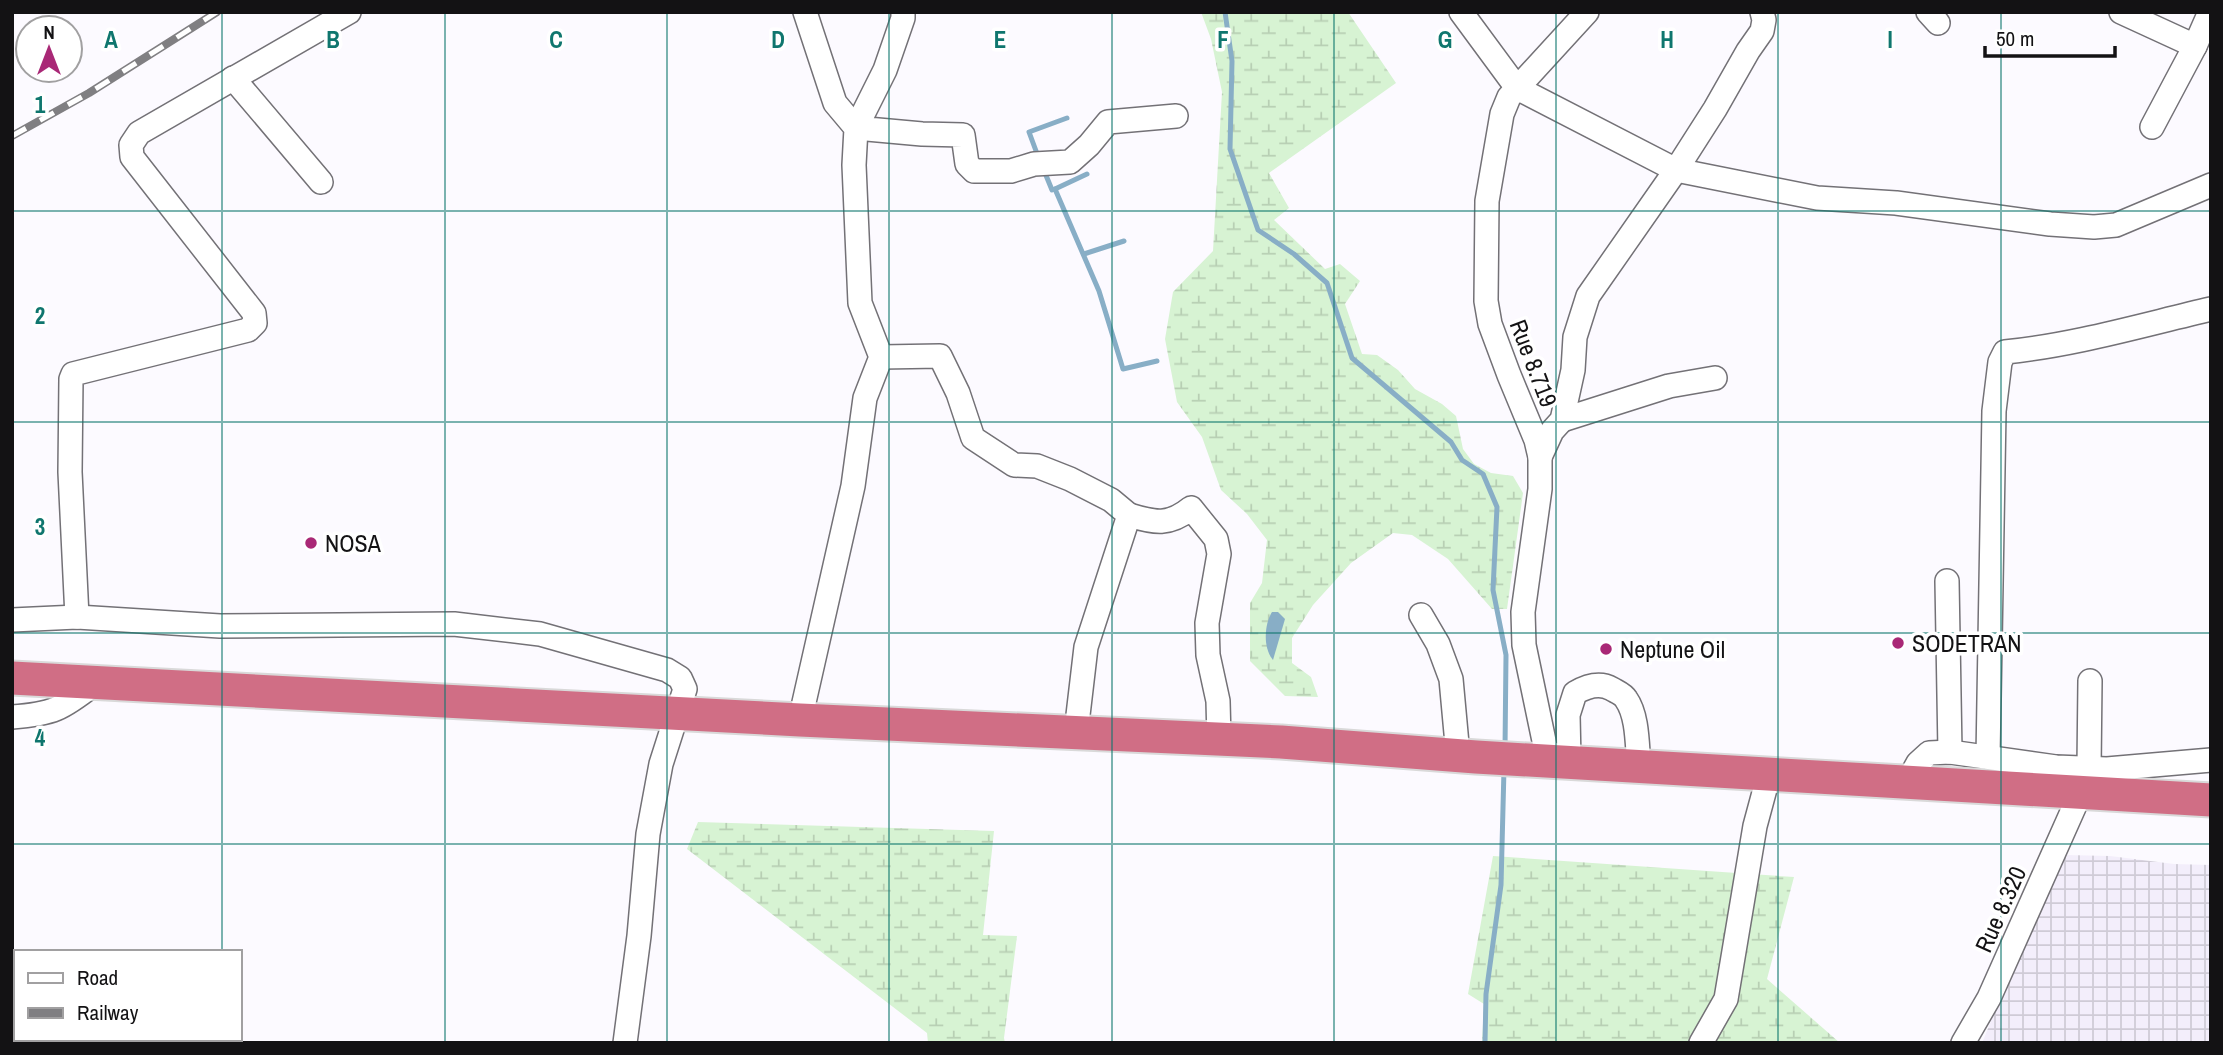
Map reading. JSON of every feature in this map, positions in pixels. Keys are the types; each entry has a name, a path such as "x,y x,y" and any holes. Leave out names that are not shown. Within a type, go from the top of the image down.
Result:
{"highway":[{"path":"12,678 800,720 1219,739 1907,783 2085,781 2211,800"}],"street":[{"path":"77,617 70,472 73,374 248,330 255,323 254,313 132,157 131,145 139,133 349,12"},
{"path":"805,12 835,103 856,128 963,135 967,164 974,171 1011,171 1034,164 1070,162 1108,122 1176,116"},
{"path":"800,720 853,486 865,398 881,357 860,303 854,165 856,128 885,70 903,12"},
{"path":"1461,12 1517,88 1676,170 1817,198 1896,203 2050,224 2094,227 2116,225 2211,185"},
{"name":"Rue 8.719","path":"1550,760 1524,645 1523,623 1540,489 1540,457 1536,440 1490,324 1486,301 1487,201 1502,114 1510,96 1587,12"},
{"path":"1540,457 1552,431 1562,420 1573,370 1576,337 1588,296 1676,170 1762,31 1765,20 1762,12"},
{"path":"2121,12 2195,46"},
{"path":"2152,127 2210,12"},
{"path":"233,78 321,182"},
{"path":"1988,758 1994,411 2000,362 2005,352 2096,338 2211,309"},
{"path":"881,357 940,356 958,393 973,438 1014,465 1037,467 1070,479 1111,500 1129,515 1156,523 1180,517 1191,508 1216,539 1219,554 1207,623 1208,655 1218,701 1219,739"},
{"path":"1562,420 1669,386 1715,378"},
{"path":"1076,732 1086,647 1129,515"},
{"path":"1947,582 1950,752"},
{"path":"1421,615 1438,644 1451,679 1470,756"},
{"path":"12,620 77,617 220,626 454,624 540,634 667,670 680,678 685,689 661,764 648,834 639,936 625,1043"},
{"path":"2085,781 2090,681"},
{"path":"12,718 40,714 65,706 94,684"},
{"path":"1550,760 1575,693 1596,685 1607,686 1625,696 1633,713 1639,766"},
{"path":"1907,783 1918,763 1929,754 1950,752 2056,767 2085,781"},
{"path":"2085,781 2107,769 2211,760"},
{"path":"1702,1043 1726,999 1755,825 1769,775"},
{"name":"Rue 8.320","path":"1963,1043 1989,998 2085,781"}],"shaded area":[{"path":"2066,855 2211,865 2211,1043 1982,1043 2048,882"}],"green space":[{"path":"1201,12 1348,12 1396,83 1269,173 1289,208 1274,220 1325,269 1340,264 1360,281 1345,304 1362,354 1377,355 1398,370 1415,389 1442,404 1456,416 1463,449 1474,464 1491,473 1513,476 1523,493 1507,609 1492,609 1448,559 1412,535 1393,533 1351,563 1313,605 1292,638 1292,663 1311,677 1318,697 1285,696 1250,661 1250,603 1262,583 1267,540 1247,514 1221,490 1202,437 1177,402 1165,339 1173,292 1213,251 1222,92 1211,39"},
{"path":"698,822 994,831 983,935 1017,936 1005,1043 928,1043 927,1033 687,849"},
{"path":"1493,856 1794,877 1767,979 1840,1043 1482,1043 1484,1004 1468,994"}],"water":[{"path":"1272,612 1278,612 1285,619 1273,660 1266,636 1267,623"}],"waterway":[{"path":"1225,12 1232,61 1230,149 1258,230 1294,254 1327,283 1352,358 1451,442 1462,460 1483,474 1497,507 1493,590 1506,655 1505,749"},
{"path":"1039,159 1029,132 1067,118"},
{"path":"1043,168 1052,190 1055,189 1099,291 1123,369 1157,361"},
{"path":"1055,189 1087,174"},
{"path":"1084,254 1124,241"},
{"path":"1485,1043 1486,994 1501,885 1504,769"}],"railway":[{"path":"12,136 89,93 217,12"}],"place":[{"name":"NOSA","path":"311,543"},
{"name":"SODETRAN","path":"1898,643"},
{"name":"Neptune Oil","path":"1606,649"}]}
